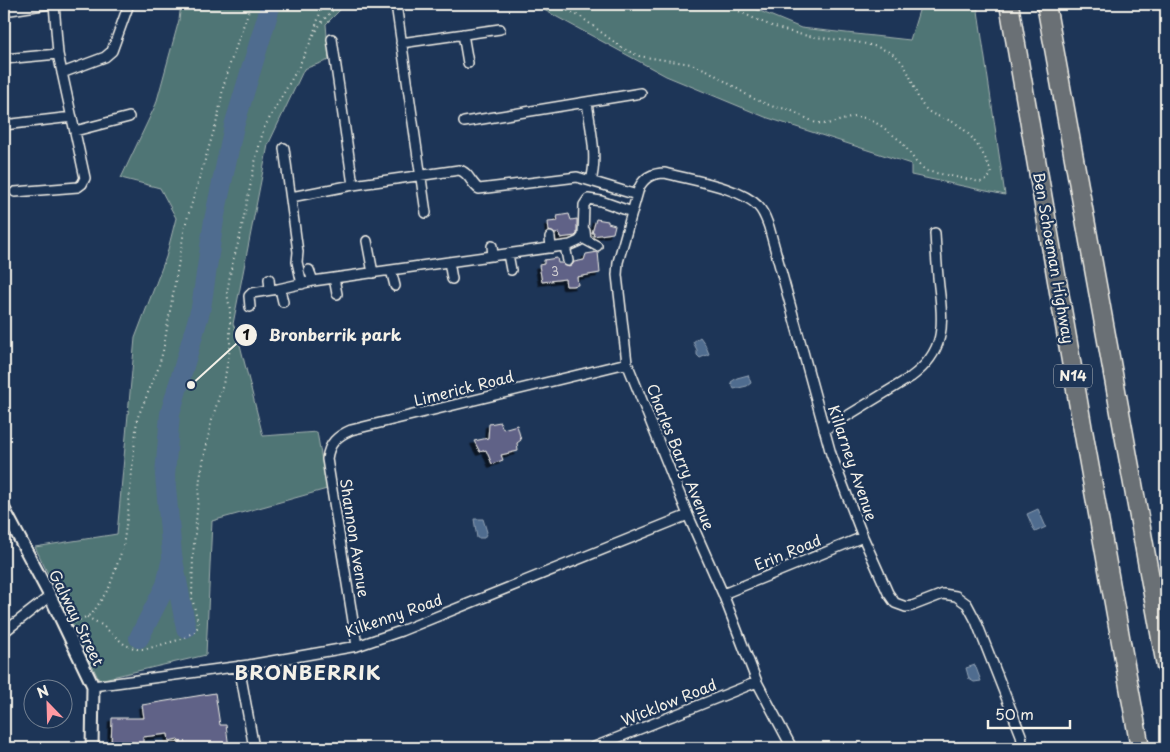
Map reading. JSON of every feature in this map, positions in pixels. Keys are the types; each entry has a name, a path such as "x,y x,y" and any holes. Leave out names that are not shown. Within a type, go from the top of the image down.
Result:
{"highway":[{"name":"Ben Schoeman Highway","path":"1009,4 1082,430 1140,748"},
{"name":"N14","path":"1046,4 1166,666"}],"street":[{"path":"4,11 49,4"},
{"path":"15,192 78,187 82,184 84,178 84,170 58,54 54,4"},
{"path":"62,73 105,57 112,51 129,4"},
{"path":"396,4 426,213"},
{"path":"401,43 500,29"},
{"path":"463,34 468,64"},
{"path":"332,39 353,186"},
{"path":"4,59 58,54"},
{"path":"464,122 641,93"},
{"path":"587,102 594,157 594,171 588,179"},
{"path":"4,125 72,117"},
{"path":"75,131 130,117"},
{"path":"284,148 298,252 297,262 302,284"},
{"path":"291,197 459,170 463,171 473,184 480,189 577,177 637,195"},
{"name":"Charles Barry Avenue","path":"660,173 651,175 644,180 637,195 618,262 617,275 628,363 757,682 792,748"},
{"name":"Killarney Avenue","path":"660,173 741,194 754,202 763,212 769,227 824,430 864,537 888,594 895,603 906,607 950,594 967,604 1021,735 1023,748"},
{"path":"587,190 585,202 586,240 597,246"},
{"path":"585,202 588,199 593,199 632,212"},
{"path":"250,307 249,296 252,293 334,278 359,270 436,264 565,246 579,241 585,231"},
{"path":"824,430 911,377 922,369 933,356 939,342 942,324 934,233"},
{"path":"550,237 551,248"},
{"path":"366,241 382,269 395,286"},
{"path":"492,246 493,256"},
{"path":"565,246 568,261"},
{"path":"434,254 436,264"},
{"path":"508,254 511,270"},
{"path":"449,262 452,279"},
{"path":"309,270 313,281"},
{"path":"269,278 270,290"},
{"path":"334,278 337,294"},
{"path":"280,289 283,302"},
{"name":"Limerick Road","path":"328,464 328,453 333,442 342,434 351,430 628,363"},
{"name":"Shannon Avenue","path":"328,464 357,646"},
{"name":"Galway Street","path":"4,509 50,596 93,686 92,748"},
{"name":"Kilkenny Road","path":"93,686 239,666 357,646 401,631 688,515"},
{"name":"Erin Road","path":"723,594 864,537"},
{"path":"4,632 50,596"},
{"path":"239,666 254,748"},
{"name":"Wicklow Road","path":"592,748 757,682"}],"path":[{"path":"65,628 77,620 92,614 99,605 109,588 123,547 137,419 158,369 163,351 185,226 218,117 223,88 230,64 251,4"},
{"path":"311,41 323,4"},
{"path":"87,617 102,625 125,645 137,649 146,649 182,639 197,628 198,622 192,598 193,555 200,478 211,423 225,377 230,348 230,310 227,293 256,158 264,128 321,23 338,4"},
{"path":"554,4 581,18 622,48 639,56 691,64 707,70 752,98 774,107 788,109 816,123 827,124 854,117 866,118 880,125 902,142 916,162 926,171 980,182 986,181 991,175 990,168 969,134 958,124 930,112 923,105 904,64 889,52 866,44 796,34 756,20 725,4"}],"green space":[{"path":"181,4 346,4 326,24 329,60 304,69 268,145 233,324 237,333 263,436 317,432 327,489 212,521 206,655 99,680 35,547 117,534 135,338 166,257 176,218 160,188 121,178 156,104 179,20"},
{"path":"533,4 743,4 801,28 910,40 921,4 977,4 1005,195 911,175 911,164 765,117 666,76"}],"water":[{"path":"700,337 709,354 700,358 697,355 693,342"},
{"path":"748,375 751,383 734,389 731,382"},
{"path":"1038,509 1046,527 1035,532 1027,514"},
{"path":"474,519 483,519 487,532 484,538 477,538"},
{"path":"975,665 981,681 974,682 969,679 966,668"}],"building":[{"path":"569,214 571,220 577,219 577,234 575,236 560,238 559,233 555,234 549,231 548,222 558,221 557,216"},
{"path":"596,219 608,221 608,223 615,225 613,233 593,236 594,233 592,233"},
{"path":"598,252 600,273 577,277 578,285 566,286 565,279 542,282 539,265 544,264 544,260 557,258 558,263 569,267 574,262 584,260 586,254"},
{"path":"500,422 503,429 517,425 521,440 517,443 518,451 501,455 503,460 492,464 486,450 480,452 474,441 488,438 489,424"},
{"path":"215,693 220,725 226,725 229,748 180,748 178,739 169,741 168,734 143,737 143,748 111,748 112,718 144,718 142,705"}],"waterway":[{"path":"186,628 172,555 165,475 170,414 201,308 214,220 234,126 271,4"},
{"path":"139,638 166,585 171,562"}],"place":[{"name":"Bronberrik park","path":"191,385"}],"district":[{"name":"BRONBERRIK","path":"308,673"}]}
